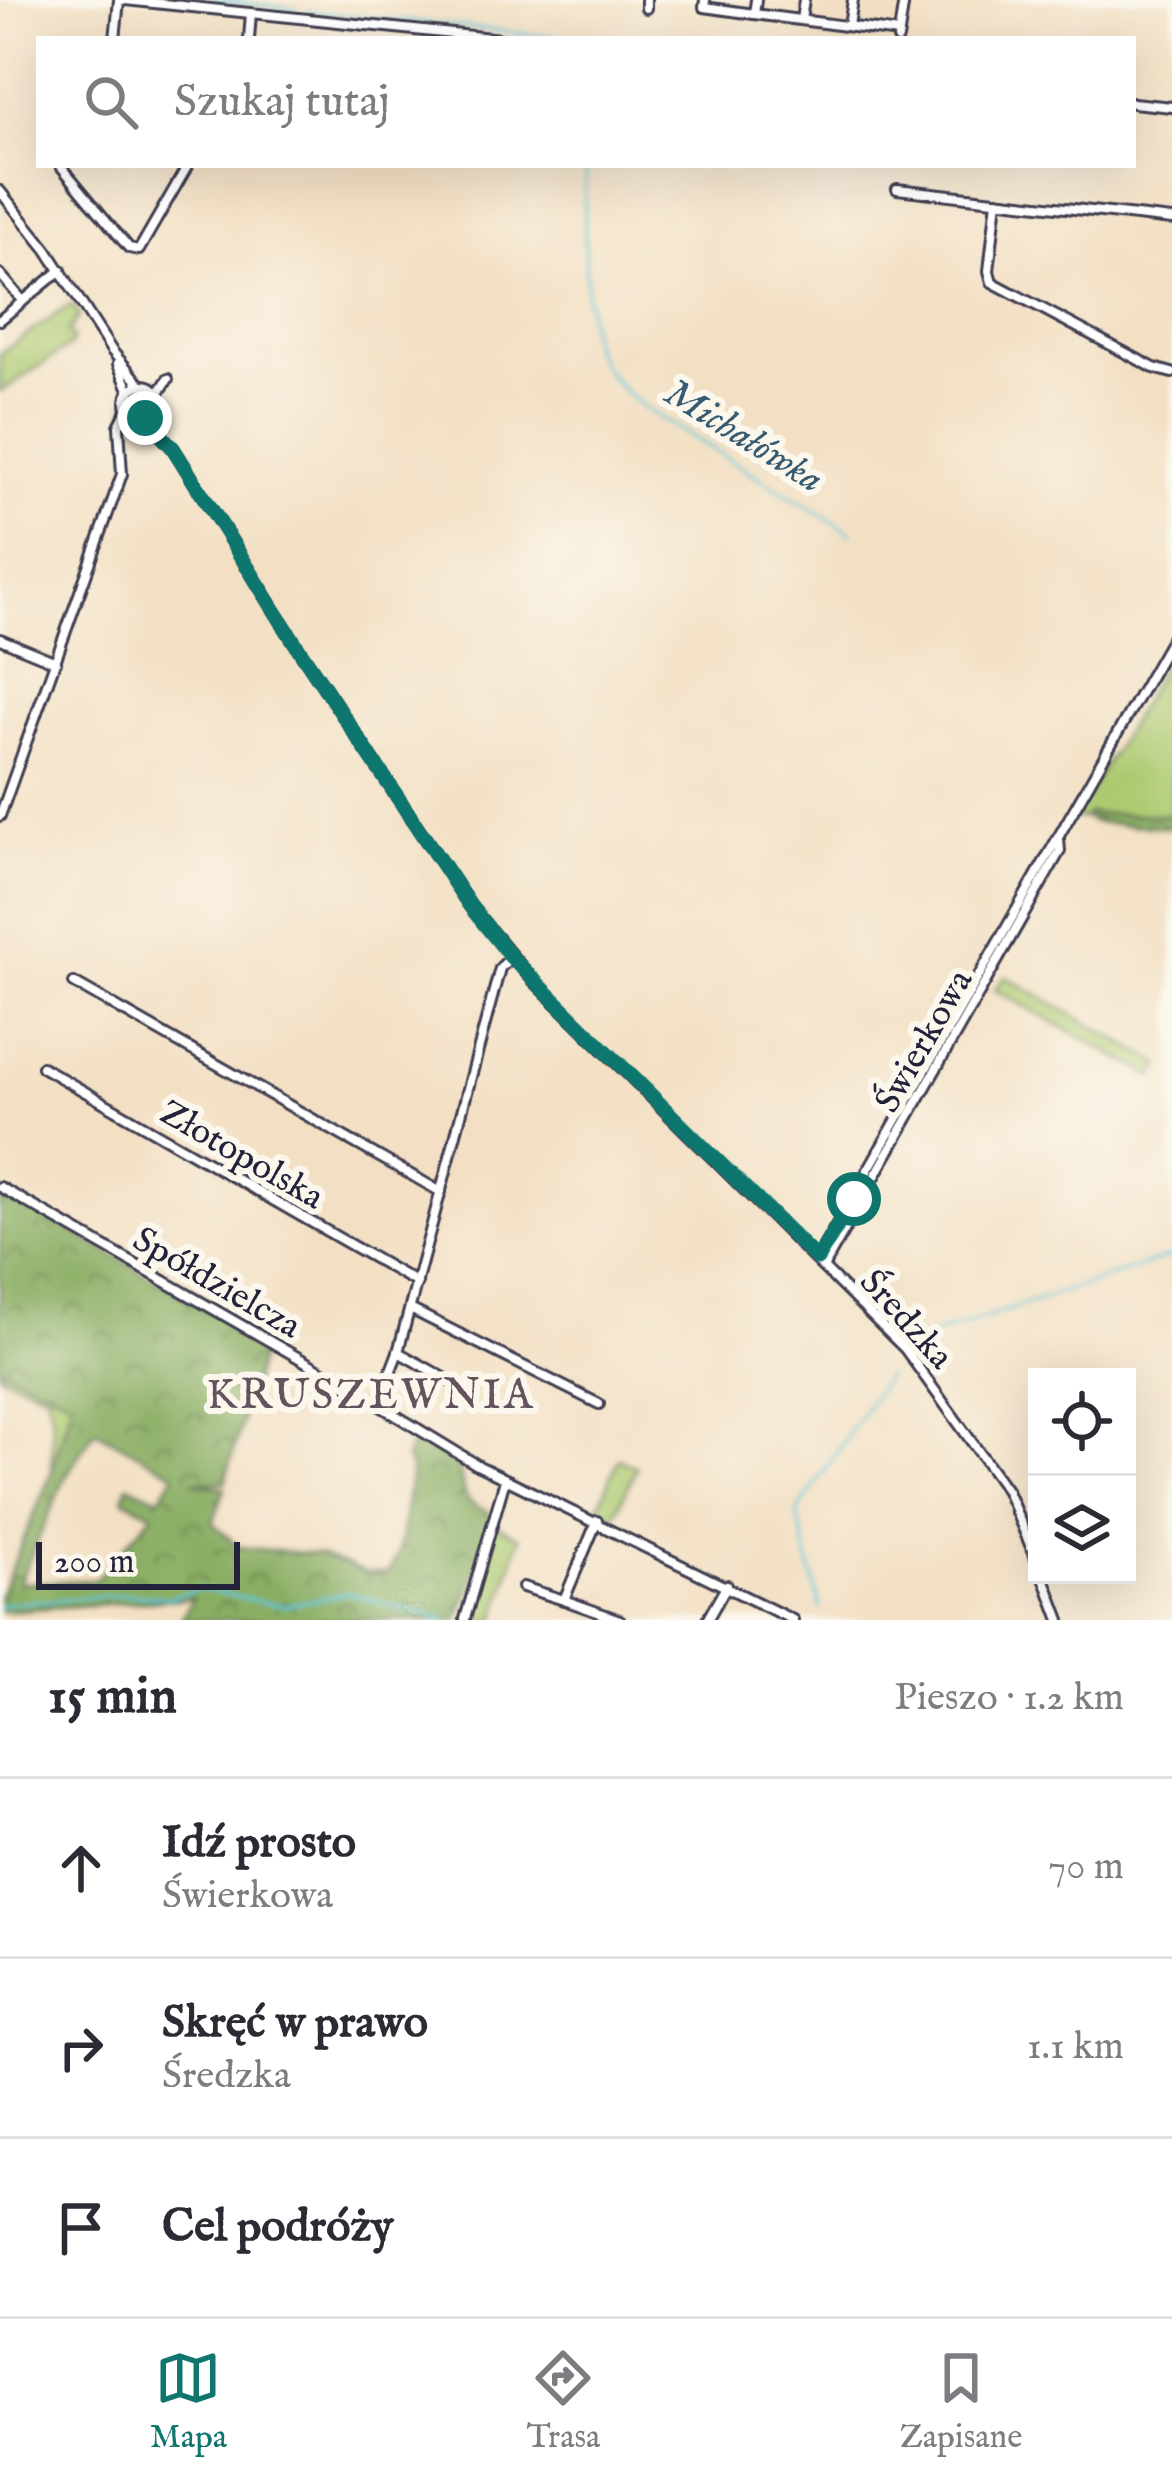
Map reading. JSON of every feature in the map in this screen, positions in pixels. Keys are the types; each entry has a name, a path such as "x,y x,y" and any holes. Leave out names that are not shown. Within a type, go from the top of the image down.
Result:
{"street":[{"path":"116,36 122,0 472,36"},
{"path":"705,0 704,8 899,36 904,0"},
{"path":"754,14 756,0"},
{"path":"801,20 804,0"},
{"path":"849,26 853,0"},
{"path":"249,36 251,13"},
{"path":"1136,103 1172,107"},
{"path":"62,168 129,248 139,250 186,168"},
{"path":"897,189 1172,220"},
{"path":"0,191 61,270 112,352 130,392 119,434 122,474 0,816"},
{"path":"997,200 989,271 992,282 1154,368 1172,373"},
{"path":"0,320 61,270"},
{"path":"0,274 23,301"},
{"path":"112,352 158,394"},
{"path":"119,434 158,409 165,377 130,392"},
{"path":"128,408 141,418"},
{"name":"Średzka","path":"158,409 173,448 302,654 470,906 511,957 879,1320 923,1372 1014,1504 1028,1539"},
{"name":"Średzka","path":"141,418 173,448"},
{"name":"Świerkowa","path":"820,1262 1051,844 1059,839 1172,638"},
{"path":"0,639 56,662"},
{"path":"377,1404 398,1352 500,968 511,957"},
{"path":"74,982 441,1192"},
{"name":"Złotopolska","path":"42,1067 417,1283"},
{"name":"Spółdzielcza","path":"0,1187 505,1480 793,1620"},
{"path":"410,1309 599,1404"},
{"path":"398,1352 450,1381"},
{"path":"465,1619 505,1480"},
{"path":"564,1600 597,1521"},
{"path":"1046,1584 1060,1620"},
{"path":"707,1620 727,1585"},
{"path":"523,1587 620,1620"}],"green space":[{"path":"72,304 79,316 68,332 71,345 0,392 0,353"},
{"path":"1172,650 1172,815 1074,818"},
{"path":"1087,814 1172,815 1172,828 1092,822 1085,818"},
{"path":"1005,976 1162,1065 1154,1077 995,990"},
{"path":"0,1190 264,1342 225,1482 192,1482 225,1488 213,1523 239,1547 320,1555 366,1573 389,1573 399,1550 411,1470 406,1459 409,1448 419,1442 459,1467 468,1499 489,1512 492,1523 458,1620 181,1620 192,1598 1,1611 0,1596 51,1474 72,1401 0,1368","holes":["95,1430 175,1474 160,1498 128,1485 123,1499 153,1514 95,1580 19,1583 66,1476"]},
{"path":"0,1368 72,1400 52,1474 47,1394 0,1375"},
{"path":"619,1458 637,1467 611,1523 595,1515"},
{"path":"492,1523 520,1537 496,1620 469,1620"}],"waterway":[{"name":"Michałówka","path":"213,0 297,9"},
{"name":"Michałówka","path":"307,11 547,36"},
{"name":"Michałówka","path":"587,168 589,319 595,352 606,370 652,413 852,533"},
{"path":"912,1342 1172,1256"},
{"path":"820,1607 797,1513 887,1375"},
{"path":"0,1608 3,1604 129,1594 168,1598 199,1589 283,1606 348,1593 446,1620"}],"district":[{"name":"KRUSZEWNIA","path":"371,1393"}],"route":[{"path":"145,418 173,448 302,654 470,906 511,957 817,1259 854,1199"}]}
